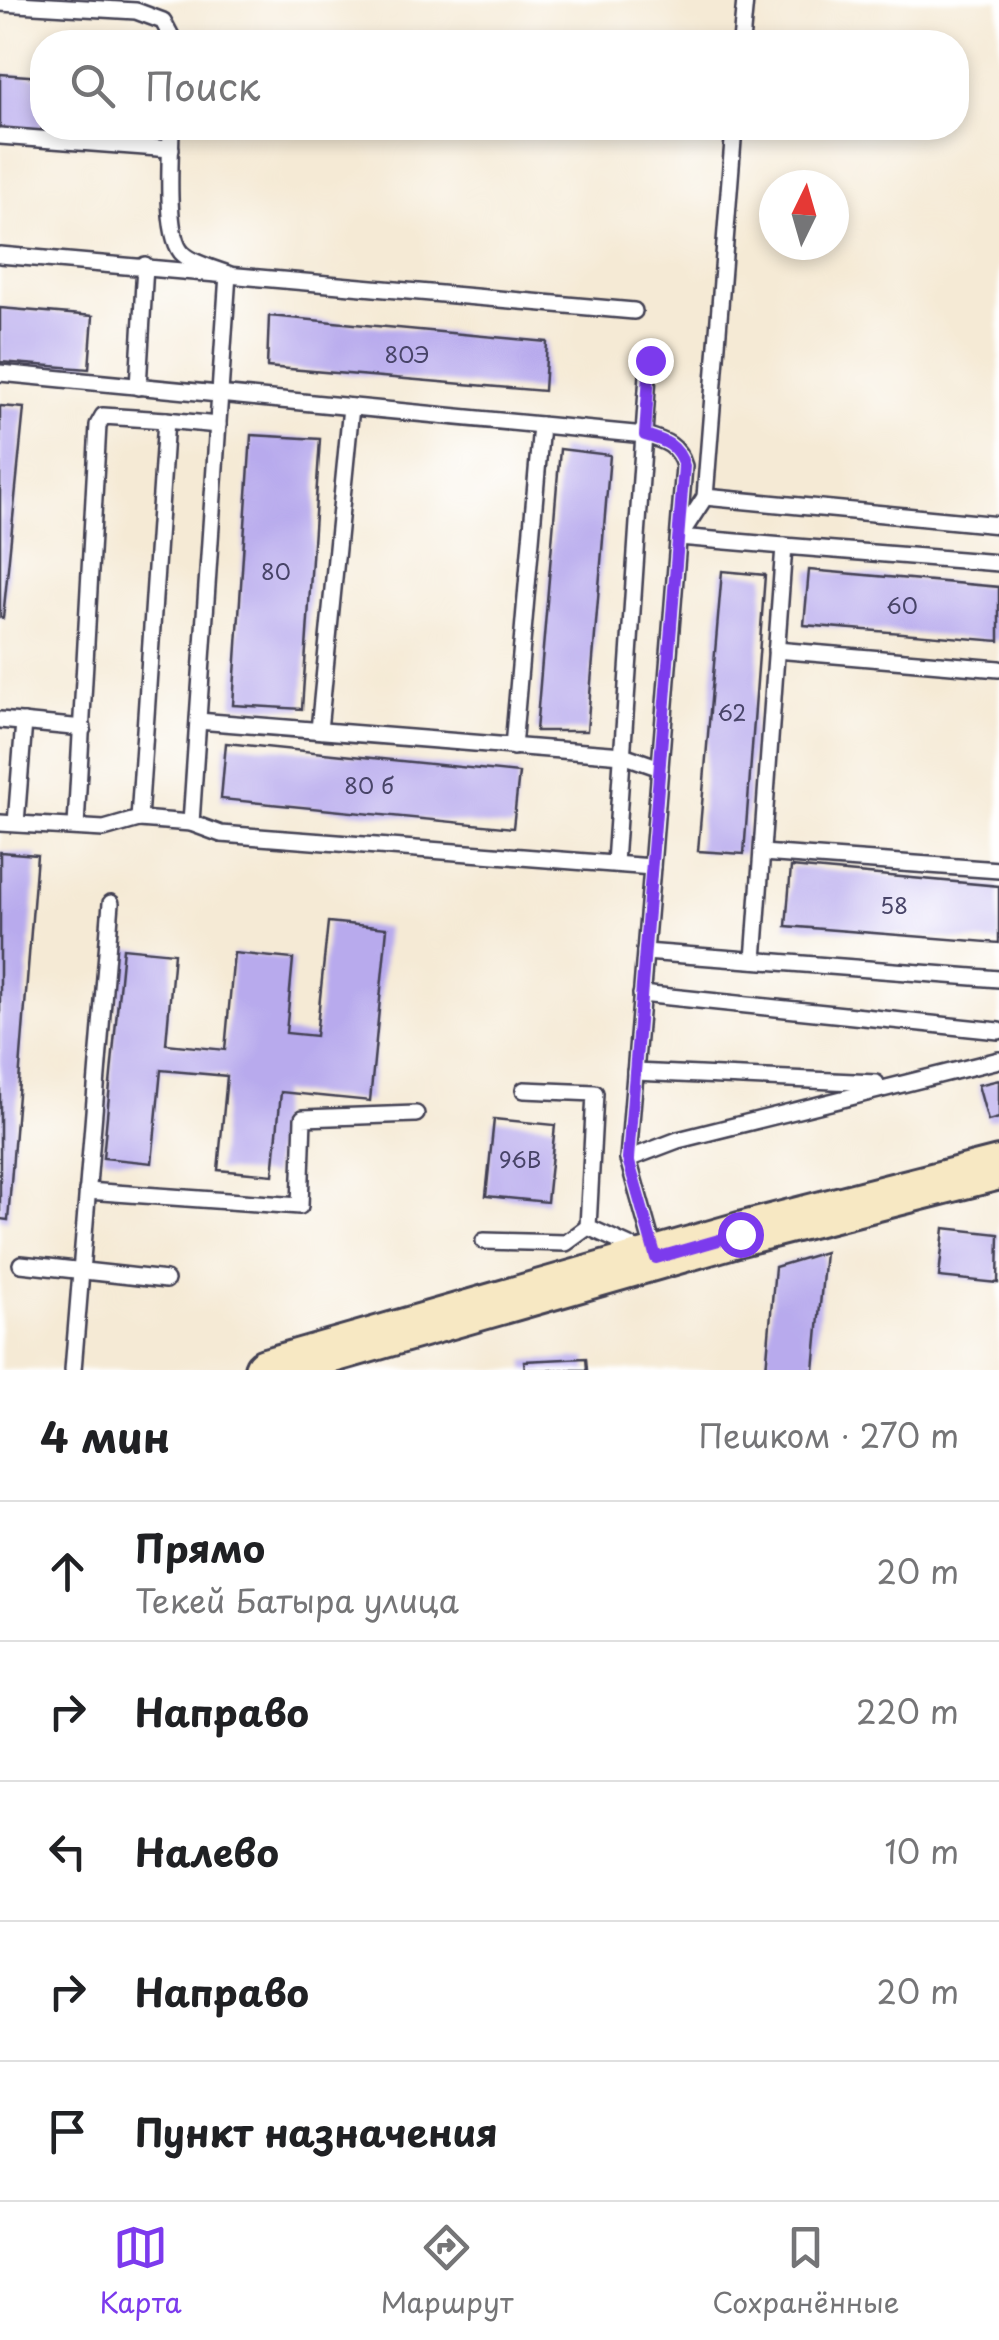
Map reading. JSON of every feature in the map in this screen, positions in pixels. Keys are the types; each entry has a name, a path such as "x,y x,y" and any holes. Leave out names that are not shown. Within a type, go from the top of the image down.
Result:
{"street":[{"path":"266,1370 656,1258 999,1168"}],"lane":[{"path":"742,30 744,0"},
{"path":"0,3 136,12 163,21 168,30"},
{"path":"0,136 30,138"},
{"path":"53,140 171,149"},
{"path":"171,140 172,226 177,244 184,255 228,274"},
{"path":"679,537 705,497 733,140"},
{"path":"0,255 634,311"},
{"path":"138,387 145,266"},
{"path":"191,822 228,274"},
{"path":"615,863 650,360"},
{"path":"0,374 645,435 668,442 680,452 684,466 679,537 628,1159 656,1258"},
{"path":"319,730 351,407"},
{"path":"76,826 98,425 103,416 113,415 218,425"},
{"path":"139,819 166,420"},
{"path":"513,747 541,425"},
{"path":"705,497 999,526"},
{"path":"679,537 999,563"},
{"path":"754,960 784,546"},
{"path":"776,650 999,669"},
{"path":"0,720 83,728"},
{"path":"24,722 8,823 104,828 139,819 191,822 221,834 652,867"},
{"path":"198,722 623,755 660,768"},
{"path":"762,853 999,870"},
{"path":"73,1370 111,903"},
{"path":"646,952 999,978"},
{"path":"641,994 999,1030"},
{"path":"628,1159 678,1140 999,1060"},
{"path":"635,1072 893,1084"},
{"path":"524,1090 595,1093 588,1227"},
{"path":"87,1191 300,1206 303,1118 416,1114"},
{"path":"588,1227 656,1258"},
{"path":"484,1241 566,1243 588,1227"},
{"path":"20,1264 81,1267 166,1280"}],"building":[{"path":"0,74 30,76 30,130 0,128"},
{"path":"0,308 93,316 89,369 0,362"},
{"path":"269,316 547,342 544,391 267,367"},
{"path":"0,406 24,408 3,618 0,617"},
{"path":"251,435 320,439 302,709 233,705"},
{"path":"560,449 610,455 587,731 536,731"},
{"path":"809,570 999,587 999,641 804,625"},
{"path":"722,571 765,575 744,854 698,851"},
{"path":"226,743 519,773 513,828 221,799"},
{"path":"0,852 37,855 8,1220 0,1219"},
{"path":"791,867 999,886 999,943 786,926"},
{"path":"328,922 387,928 370,1101 281,1092 273,1175 218,1170 227,1076 161,1070 152,1163 103,1158 123,948 174,953 166,1044 225,1050 234,953 293,959 286,1033 316,1036"},
{"path":"999,1080 999,1118 988,1121 978,1085"},
{"path":"494,1119 555,1125 547,1202 486,1196"},
{"path":"944,1228 999,1234 998,1283 939,1277"},
{"path":"825,1252 814,1370 766,1370 775,1267"},
{"path":"586,1358 587,1370 525,1370 524,1361"}],"route":[{"path":"650,360 645,435 668,442 680,452 684,466 628,1159 656,1258 740,1234"}]}
